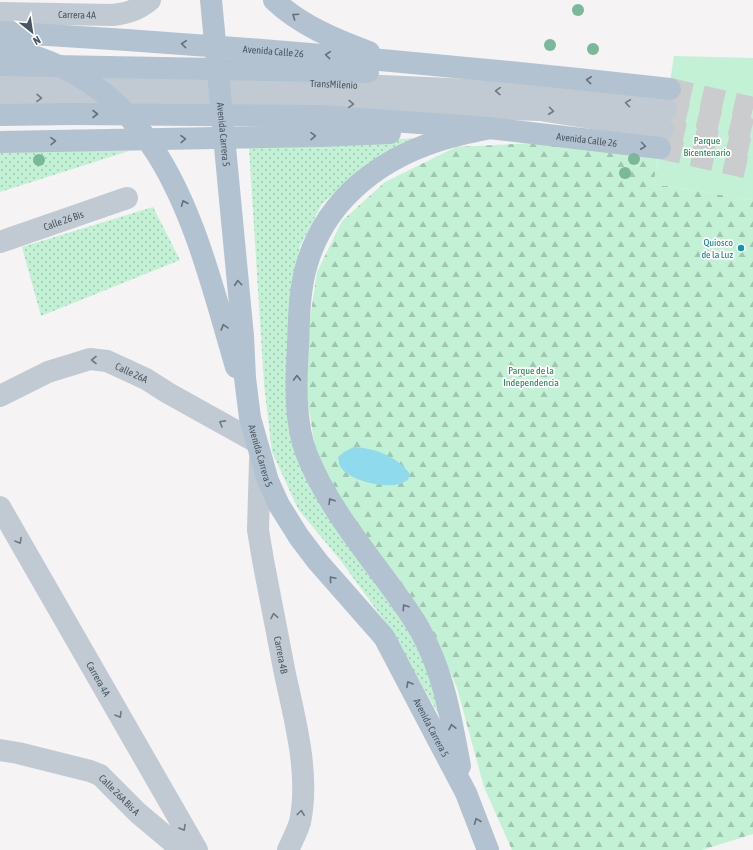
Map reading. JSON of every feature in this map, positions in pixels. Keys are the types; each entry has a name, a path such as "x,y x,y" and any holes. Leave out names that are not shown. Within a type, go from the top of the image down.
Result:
{"main road":[{"name":"Avenida Carrera 5","path":"211,0 243,336 245,378 250,418 268,481 279,505 299,537 318,562 384,637 466,793 488,850"},
{"path":"274,0 298,18 322,32 368,52 394,61"},
{"name":"Avenida Calle 26","path":"0,32 143,40 547,75 665,119"},
{"path":"0,48 23,52 48,60 90,83 107,95 127,115 160,157 182,200 198,243 250,418"},
{"name":"Avenida Calle 26","path":"0,66 547,75"},
{"name":"Avenida Calle 26","path":"0,115 82,114 321,116 489,128"},
{"name":"Avenida Calle 26","path":"0,142 320,136 665,119"},
{"path":"466,793 444,688 436,663 420,630 338,513 315,473 306,453 299,420 296,376 300,304 307,264 322,228 344,197 373,172 423,146 450,137 489,128"}],"street":[{"name":"Carrera 4A","path":"0,13 113,15 128,13 142,7 150,0"},
{"name":"TransMilenio","path":"0,80 316,83 540,92 595,98 665,119"},
{"name":"TransMilenio","path":"0,98 318,103 540,110 665,119"},
{"name":"Calle 26 Bis","path":"0,242 127,198"},
{"name":"Calle 26A","path":"0,396 48,372 90,359 107,361 146,379 258,450"},
{"name":"Carrera 4B","path":"258,450 258,530 262,560 298,737 302,777 300,822 288,850"},
{"name":"Carrera 4A","path":"0,507 197,850"},
{"name":"Calle 26A Bis A","path":"0,750 90,770 100,776 138,813 182,850"}],"green space":[{"name":"Parque Bicentenario","path":"674,56 753,58 753,200 654,184"},
{"path":"418,138 368,163 322,204 300,246 294,282 287,387 349,539 425,656 440,717 391,630 341,561 298,509 272,452 264,384 249,148"},
{"name":"Parque de la Independencia","path":"535,143 658,157 654,184 753,200 753,834 702,850 512,850 484,787 457,688 432,630 356,525 327,481 314,441 307,397 309,325 317,272 342,221 385,182 456,147"},
{"path":"0,150 129,151 0,192"},
{"path":"153,207 180,260 41,316 22,247"}],"water":[{"path":"354,447 370,449 393,458 410,474 408,480 396,485 380,485 364,482 350,475 340,466 338,457"}],"tunnel":[{"path":"670,89 753,108"},
{"path":"666,109 753,130"},
{"path":"663,129 753,150"},
{"path":"660,148 753,169"}],"place":[{"name":"Quiosco de la Luz","path":"741,248"}]}
